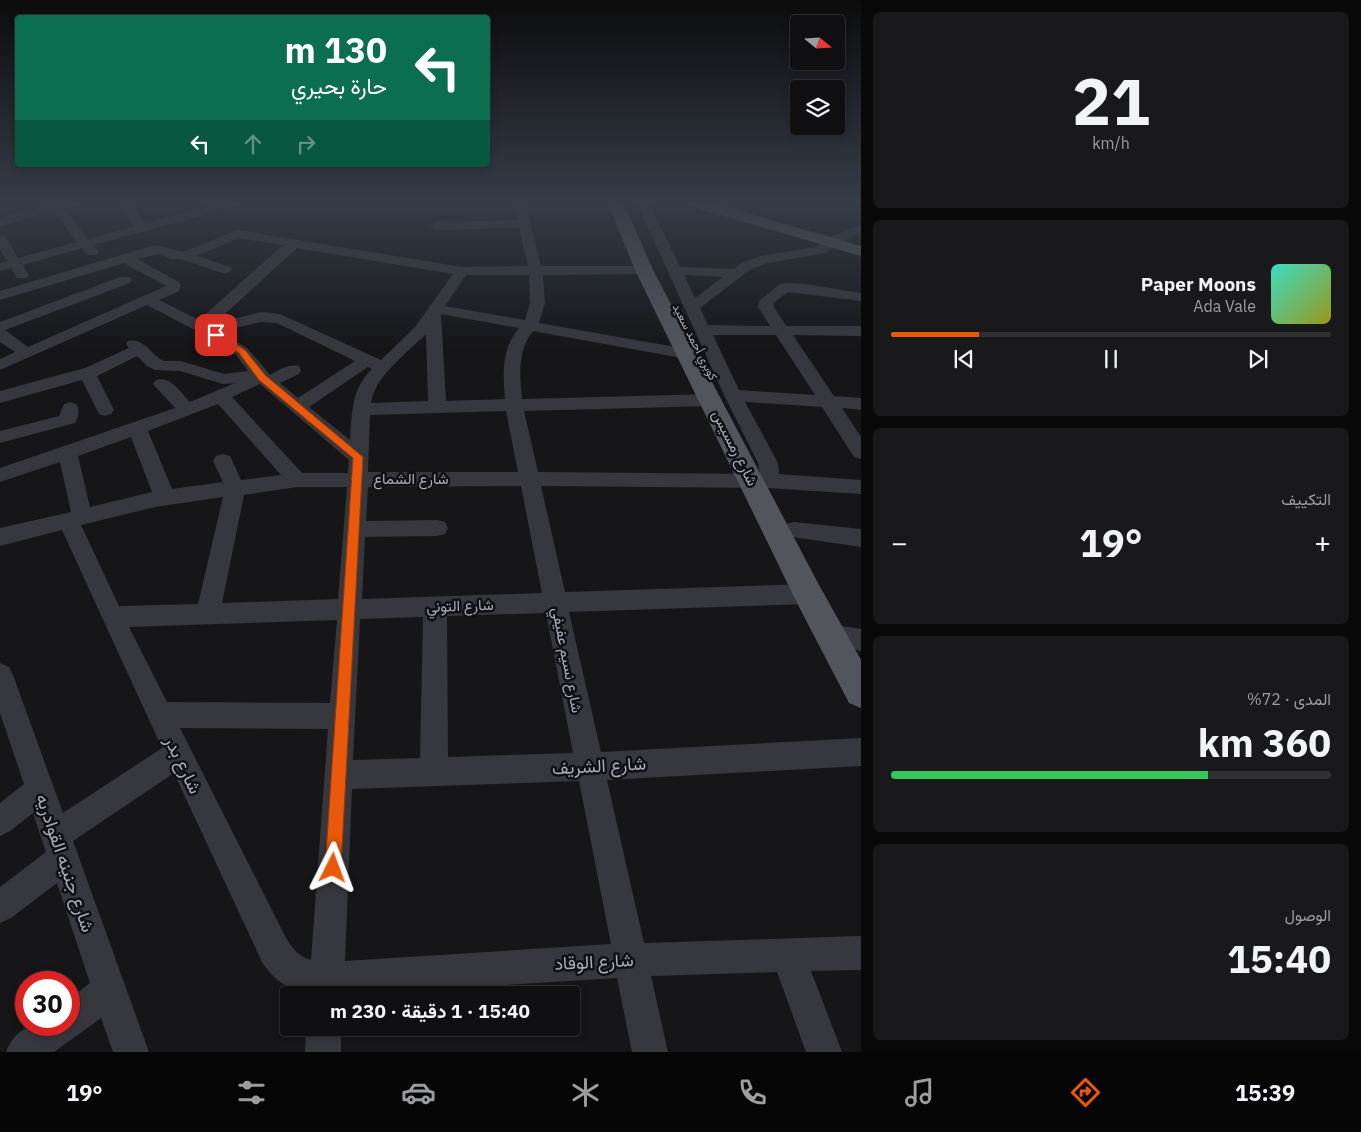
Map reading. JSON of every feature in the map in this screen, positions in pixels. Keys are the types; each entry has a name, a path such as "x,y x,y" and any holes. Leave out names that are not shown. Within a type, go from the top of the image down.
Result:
{"main road":[{"name":"شارع رمسيس","path":"636,250 644,270 695,343 722,398 808,594 851,642"},
{"name":"كوبري أحمد سعيد","path":"649,250 695,343 759,482"},
{"name":"شارع رمسيس","path":"759,482 794,530 851,642 861,692"}],"street":[{"path":"3,250 7,266 29,286"},
{"path":"7,266 63,250"},
{"path":"90,250 102,264"},
{"path":"0,296 151,250"},
{"path":"163,250 176,256 185,256 225,270"},
{"path":"185,256 199,250"},
{"path":"204,329 287,250"},
{"path":"337,250 462,271 644,270"},
{"name":"شارع نسيم عفيفي","path":"530,250 535,272 537,301 535,316 516,345 512,360 514,405 588,767 650,1052"},
{"name":"شارع رمسيس","path":"666,250 693,306 695,343"},
{"path":"693,306 746,266 759,261 821,250"},
{"path":"0,364 173,289 174,285 125,258"},
{"path":"297,407 374,364 421,330 462,271"},
{"path":"676,271 737,273"},
{"path":"0,327 125,280"},
{"path":"44,282 66,302"},
{"path":"861,297 806,288 785,287 766,301 769,313 861,452"},
{"path":"148,300 226,340 242,352 263,378 297,407 358,468"},
{"path":"435,312 529,326 695,343 782,330 861,331"},
{"path":"435,312 436,407"},
{"path":"204,329 261,318 280,318 374,364"},
{"path":"0,334 26,353"},
{"path":"0,397 87,373 109,358 136,346 153,362 161,366 181,366 224,379 263,378"},
{"path":"327,986 361,409 374,364"},
{"path":"0,475 187,410 222,397 263,378 293,370"},
{"path":"87,373 106,410"},
{"path":"162,384 187,410"},
{"path":"222,397 297,480"},
{"path":"361,409 722,398 861,404"},
{"path":"0,437 65,421 69,419 70,408"},
{"path":"137,428 165,498"},
{"name":"شارع بدر","path":"68,452 75,518 112,617 281,961 289,969 325,986"},
{"path":"208,614 235,488 222,461"},
{"name":"شارع الشماع","path":"0,537 165,498 297,480 358,468 529,479 759,482 861,487"},
{"path":"354,529 437,528"},
{"path":"794,530 861,538"},
{"name":"شارع التوني","path":"112,617 808,594"},
{"path":"434,607 434,773"},
{"name":"شارع جنينه القوادريه","path":"0,675 131,1052"},
{"path":"160,715 342,716"},
{"name":"شارع الشريف","path":"338,775 588,767 861,752"},
{"path":"0,907 60,846 178,754"},
{"path":"0,821 40,790"},
{"name":"شارع الوقاد","path":"338,986 630,960 861,953"},
{"path":"788,955 824,1052"},
{"path":"80,1012 110,990"},
{"path":"24,1052 46,1036"},
{"path":"323,1052 324,1036"}],"route":[{"path":"216,335 242,352 262,378 358,457 333,868"}]}
